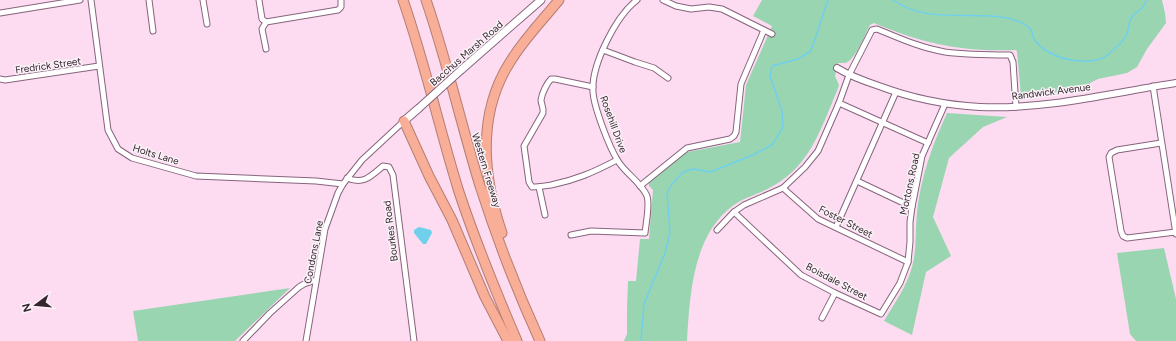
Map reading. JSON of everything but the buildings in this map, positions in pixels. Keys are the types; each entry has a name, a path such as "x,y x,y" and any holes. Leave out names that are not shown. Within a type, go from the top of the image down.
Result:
{"highway":[{"path":"403,0 415,34 459,191 483,261 517,341"},
{"name":"Western Freeway","path":"426,0 488,209 504,255 540,341"},
{"path":"524,304 500,228 488,177 486,141 488,117 494,95 509,63 524,41 559,0"},
{"path":"404,121 429,176 452,220 483,291 508,341"}],"main road":[{"name":"Bacchus Marsh Road","path":"404,121 541,0"}],"street":[{"path":"0,13 80,0"},
{"name":"Holts Lane","path":"91,0 108,130 118,149 132,158 196,176 332,182 343,184"},
{"path":"149,0 153,31"},
{"path":"203,0 207,24"},
{"path":"259,0 262,19 266,22"},
{"path":"266,22 338,10 341,7 342,0"},
{"name":"Rosehill Drive","path":"571,235 591,231 645,233 648,203 647,196 617,160 595,103 593,87 597,67 610,34 622,14 637,0"},
{"path":"663,0 676,6 691,9 709,7 722,9 772,34"},
{"path":"266,22 262,29 266,48"},
{"path":"717,230 734,212 744,205 783,188 805,167 818,151 839,103 849,75 872,30 877,29 910,42 944,52 973,55 1010,56 1013,62 1016,107"},
{"path":"640,186 687,148 730,139 734,136 736,132 742,84 764,30"},
{"path":"604,50 654,68 668,78"},
{"name":"Fredrick Street","path":"0,79 5,80 99,66"},
{"name":"Randwick Avenue","path":"837,68 849,75 896,92 928,101 980,107 1016,107 1051,104 1176,83"},
{"path":"593,87 555,79 551,79 548,82 541,100 543,113 524,146 529,182 532,187 539,187 570,181 617,160"},
{"path":"1153,86 1176,233 1127,238 1123,236 1121,231 1109,157 1111,153 1117,150 1161,144"},
{"path":"836,227 896,92"},
{"path":"839,103 928,143"},
{"name":"Mortons Road","path":"881,314 900,283 908,262 912,206 922,156 945,104"},
{"name":"Condons Lane","path":"306,341 325,229 333,204 347,178 371,151 404,121"},
{"name":"Bourkes Road","path":"347,178 353,181 363,180 383,166 389,166 391,170 393,175 414,341"},
{"path":"857,181 912,206"},
{"path":"539,187 545,215"},
{"name":"Foster Street","path":"783,188 818,219 908,262"},
{"name":"Boisdale Street","path":"734,212 801,274 835,293 881,314"},
{"path":"243,341 298,287 316,280"},
{"path":"822,318 835,293"}],"green space":[{"path":"762,0 1162,0 1166,23 1147,49 1137,67 1127,73 1098,79 1090,83 1088,87 1023,98 1021,96 1016,50 978,50 961,48 926,41 874,23 870,25 853,57 845,63 838,63 835,76 839,85 837,91 816,140 805,158 794,170 776,184 742,200 726,212 713,227 697,262 690,302 687,341 624,341 627,334 628,281 636,281 640,239 649,239 653,190 649,186 649,182 663,169 687,152 740,142 746,85 772,26 753,16"},
{"path":"947,113 1007,117 983,127 949,158 933,217 951,256 926,272 912,335 884,321 904,288 910,274 914,260 917,212 921,186 932,149"},
{"path":"1164,248 1176,299 1176,341 1136,341 1130,334 1117,253"},
{"path":"290,288 235,341 138,341 133,311"}],"water":[{"path":"419,227 431,230 432,233 426,244 423,244 414,233 414,230"}],"waterway":[{"path":"641,341 644,304 665,253 670,232 667,193 672,184 683,172 693,169 710,172 753,155 772,145 783,127 782,111 770,76 772,66 798,59 811,51 828,0"},
{"path":"893,0 919,12 948,15 993,16 1014,20 1029,28 1032,31 1034,39 1047,51 1059,57 1080,61 1103,58 1120,44 1126,36 1131,18 1143,7 1146,0"}]}
